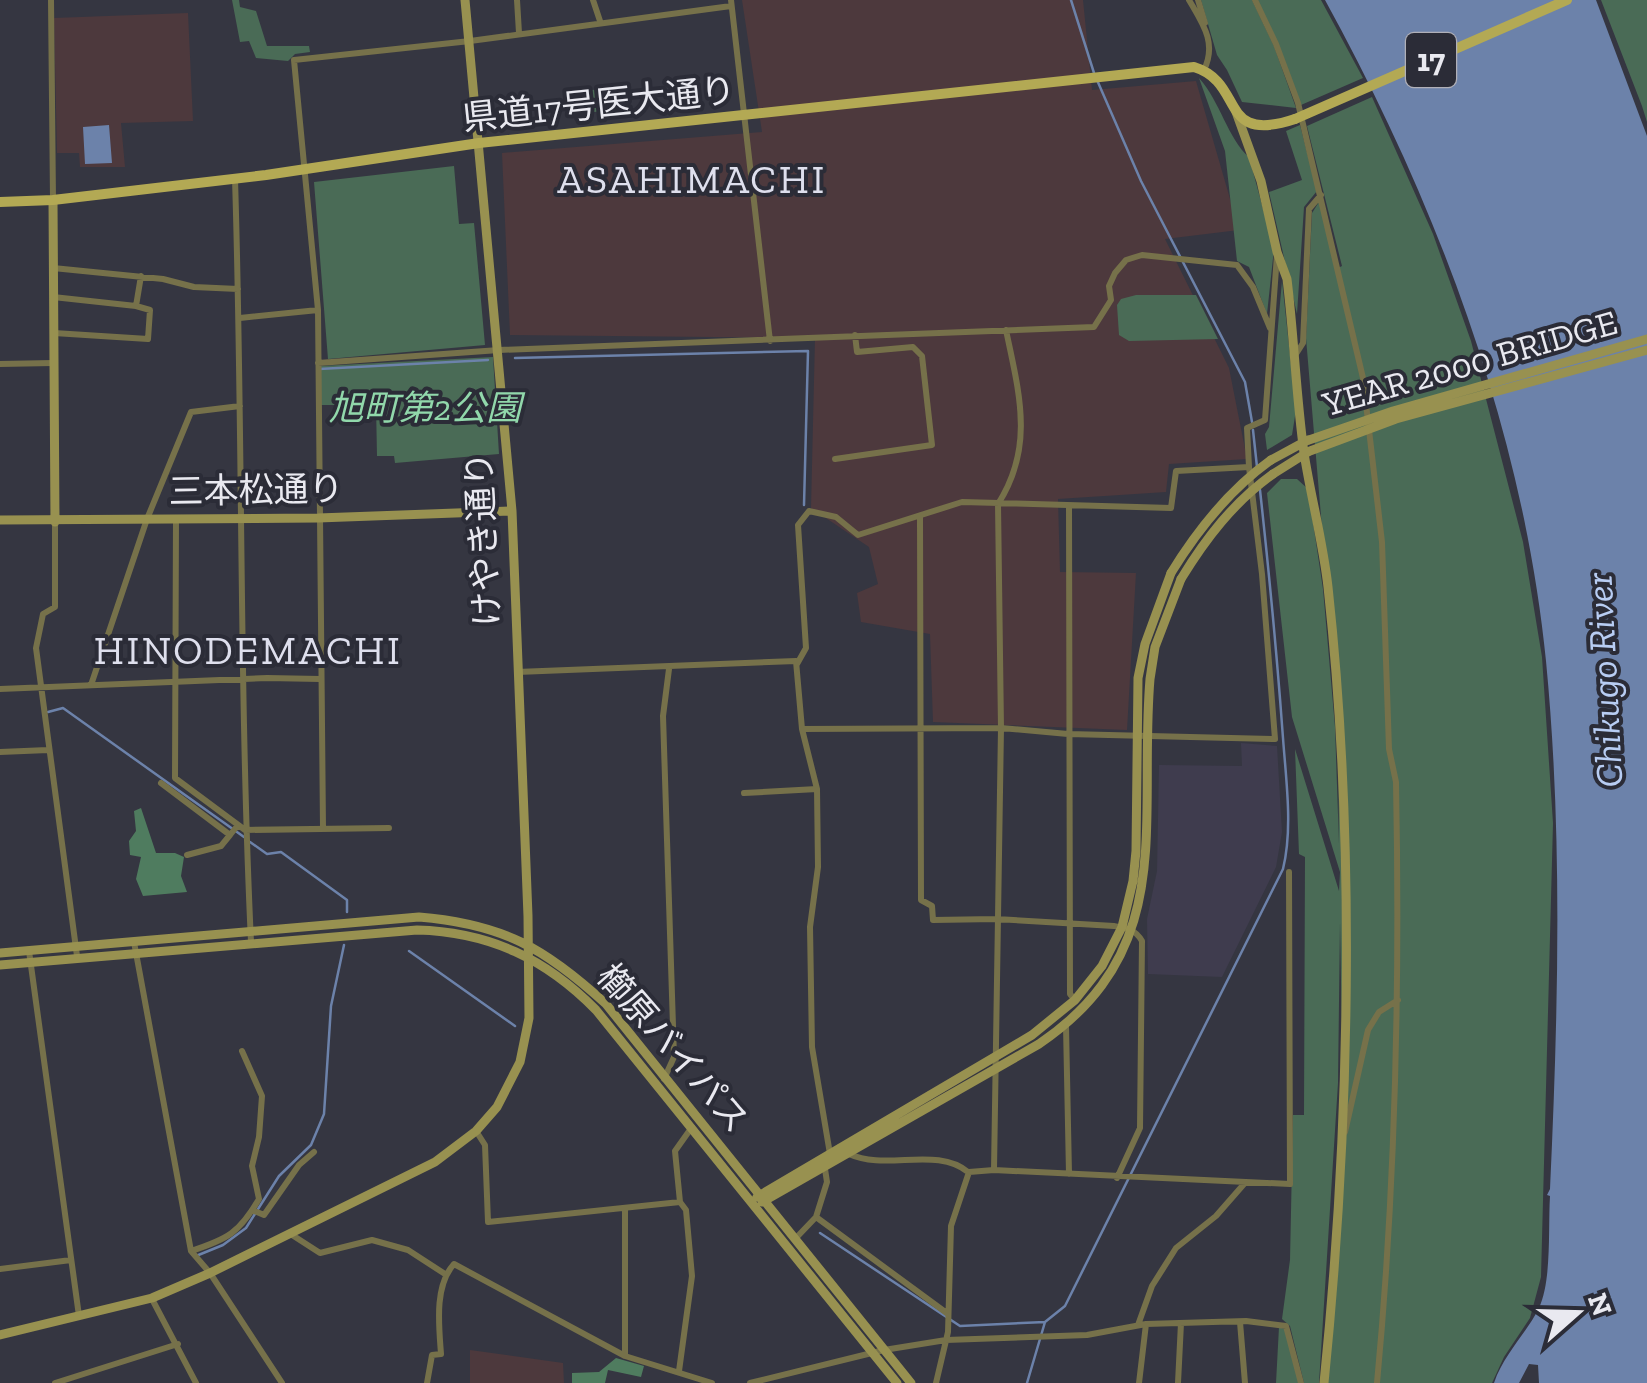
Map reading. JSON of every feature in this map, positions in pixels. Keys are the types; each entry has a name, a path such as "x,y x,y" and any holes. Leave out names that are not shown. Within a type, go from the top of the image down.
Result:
{"main road":[{"name":"17","path":"1204,70 1219,81 1236,112 1259,128 1296,119 1567,0"},
{"name":"県道17号医大通り","path":"0,202 52,200 234,179 479,143 1194,67 1204,70"}],"street":[{"path":"51,0 57,588 55,607 43,614 36,648 77,951"},
{"name":"けやき通り","path":"0,1335 152,1298 434,1162 476,1130 497,1107 520,1062 529,1018 528,942 512,511 466,0"},
{"path":"517,0 519,33"},
{"path":"592,0 600,21"},
{"path":"1189,0 1205,32"},
{"path":"1198,0 1211,56 1204,70"},
{"path":"1254,0 1298,103 1346,295 1372,439 1382,542 1389,749 1396,782 1399,999 1394,1175 1378,1383"},
{"path":"323,828 318,310 302,170 293,66 296,58 470,41 731,3 770,341"},
{"path":"1236,112 1261,181 1287,279 1328,586 1339,729 1344,864 1340,1150 1324,1383"},
{"path":"234,179 240,318 242,828 251,937"},
{"path":"1296,354 1303,343 1308,220 1313,201 1321,195"},
{"path":"802,729 1000,728 1068,734 1275,739 1249,467 1249,426 1264,420 1277,252"},
{"path":"318,363 499,350 1094,327 1110,300 1109,286 1115,273 1126,260 1142,255 1237,266 1253,288 1270,328"},
{"path":"53,268 238,289"},
{"path":"136,306 141,276"},
{"path":"53,297 150,310 148,339 53,334"},
{"path":"240,318 318,310"},
{"path":"994,1170 1000,728 998,504 1013,480 1022,444 1020,395 1006,330"},
{"path":"836,459 932,445 922,356 913,347 857,352 855,335"},
{"name":"YEAR 2000 BRIDGE","path":"1307,447 1393,410 1647,340"},
{"name":"YEAR 2000 BRIDGE","path":"1307,447 1647,350"},
{"path":"0,364 53,363"},
{"path":"91,685 148,519 191,412 240,406"},
{"path":"752,1203 849,1154 1066,1026 1100,988 1145,880 1148,853 1138,678 1144,644 1172,572 1226,497 1271,460 1307,447"},
{"path":"1142,736 1156,647 1181,579 1214,529 1254,488 1307,447"},
{"path":"830,1154 812,1046 810,927 818,867 816,789 802,729 796,664 806,648 798,525 808,511 836,517 858,535 962,502 1171,508 1176,472 1249,467"},
{"path":"1069,506 1069,924 1070,994 1074,1000"},
{"name":"三本松通り","path":"0,520 318,518 512,511"},
{"path":"920,518 921,900 932,906 933,920 996,919 1127,928 1142,941 1140,1128 1125,1178"},
{"path":"176,519 175,778 242,828"},
{"path":"516,672 796,664"},
{"path":"658,1086 667,1077 674,1057 663,716 669,668"},
{"path":"0,689 320,679"},
{"path":"0,752 48,750"},
{"path":"161,783 230,835"},
{"path":"744,794 816,789"},
{"path":"187,854 222,846 242,828 389,828"},
{"path":"849,1154 865,1160 948,1161 968,1172 1290,1184 1290,872"},
{"name":"櫛原バイパス","path":"0,965 30,956 251,937 419,917 476,925 528,942 606,1004 795,1238 879,1352 897,1383"},
{"path":"763,1198 1032,1034 1074,1000 1127,928"},
{"name":"櫛原バイパス","path":"251,937 445,931 470,935 528,957 573,987 879,1352 911,1383"},
{"path":"134,947 191,1251 210,1272 282,1383"},
{"name":"櫛原バイパス","path":"0,953 30,956"},
{"path":"30,956 80,1317"},
{"path":"1340,1150 1368,1030 1379,1012 1399,999"},
{"path":"1066,1026 1068,1174"},
{"path":"191,1251 222,1241 243,1227 259,1199 252,1166 262,1096 242,1050"},
{"path":"679,1371 692,1276 675,1151 692,1128"},
{"path":"476,1130 485,1145 488,1222 680,1202"},
{"path":"252,1210 264,1214 314,1152"},
{"path":"795,1238 816,1217 827,1182 824,1168"},
{"path":"936,1383 947,1336 950,1226 968,1172"},
{"path":"1139,1383 1142,1325 1152,1286 1176,1248 1216,1216 1244,1183"},
{"path":"625,1208 625,1356"},
{"path":"816,1217 948,1314"},
{"path":"289,1233 320,1253 372,1240 408,1250 445,1274"},
{"path":"0,1269 71,1260"},
{"path":"427,1383 432,1355 441,1354 438,1321 445,1274 454,1264 625,1356 712,1383"},
{"path":"152,1298 196,1383"},
{"path":"1240,1322 1245,1383"},
{"path":"750,1383 782,1380 947,1336 1087,1335 1142,1325 1240,1322 1286,1326 1301,1383"},
{"path":"1178,1383 1180,1323"},
{"path":"55,1383 178,1344"}],"shaded area":[{"path":"742,0 1083,0 1092,90 1196,81 1239,230 1165,239 1229,368 1247,459 1169,464 1166,492 1058,499 1060,572 1136,573 1127,730 933,722 930,634 861,622 857,593 878,584 869,547 811,508 815,338 510,335 502,153 762,132"},
{"path":"188,13 193,121 121,123 125,167 80,167 79,153 57,153 54,18"},
{"path":"1241,743 1277,746 1282,832 1276,867 1222,977 1148,974 1147,919 1157,871 1159,765 1242,766"},
{"path":"470,1350 563,1363 564,1383 470,1383"}],"green space":[{"path":"232,0 239,0 240,7 256,11 267,46 309,46 310,52 295,54 288,61 256,58 249,41 240,42"},
{"path":"1201,0 1252,0 1274,46 1296,108 1242,102 1217,55"},
{"path":"1257,0 1321,0 1363,78 1301,105"},
{"path":"1601,0 1647,0 1647,122 1642,106"},
{"path":"1199,78 1249,157 1274,249 1267,314 1249,267 1237,261 1225,151"},
{"path":"610,88 612,110 594,112 592,90"},
{"path":"1372,97 1433,234 1471,341 1523,542 1542,657 1553,823 1541,1277 1530,1318 1492,1383 1324,1383 1344,1158 1340,922 1338,1083 1319,1383 1304,1383 1290,1326 1282,1319 1290,1260 1293,1115 1304,1115 1305,857 1299,854 1295,749 1339,891 1340,872 1292,717 1267,493 1281,479 1297,479 1308,489 1323,589 1335,727 1339,844 1338,718 1306,338 1312,213 1319,202 1338,268 1342,266 1307,126"},
{"path":"1300,125 1317,191 1304,207 1297,314 1269,192 1302,180 1286,131"},
{"path":"454,166 459,224 474,223 485,345 328,359 314,182"},
{"path":"1282,281 1296,410 1292,435 1267,450 1265,434 1269,427"},
{"path":"1136,295 1196,295 1218,339 1129,341 1119,335 1117,305 1121,299"},
{"name":"旭町第2公園","path":"493,357 499,454 395,463 394,456 377,456 376,405 321,405 321,366"},
{"path":"141,808 156,853 184,857 181,876 187,892 143,896 136,879 141,857 130,855 129,841 136,831 134,811"},
{"path":"1279,1327 1287,1330 1299,1383 1276,1383"},
{"path":"616,1358 644,1366 641,1377 608,1370 605,1383 572,1383 572,1373 599,1372"}],"water":[{"name":"Chikugo River","path":"1325,0 1596,0 1647,136 1647,1383 1539,1383 1538,1365 1529,1364 1519,1383 1494,1383 1539,1308 1548,1268 1557,925 1555,793 1546,661 1517,489 1468,320 1403,156"},
{"path":"109,125 112,163 85,164 83,127"}],"waterway":[{"path":"1071,0 1094,73"},
{"path":"1097,80 1141,181 1245,382 1252,422"},
{"path":"515,358 808,351 804,505"},
{"path":"319,369 488,360"},
{"path":"1253,430 1257,467"},
{"path":"1027,1383 1045,1322 1065,1306 1283,869 1288,837 1287,787 1260,490"},
{"path":"48,712 63,708 244,837"},
{"path":"250,842 267,854 281,852 347,900 347,912"},
{"path":"196,1256 223,1245 246,1228 279,1176 311,1145 324,1114 331,1006 344,945"},
{"path":"409,951 515,1026"},
{"path":"820,1233 960,1326 1045,1322"}],"district":[{"name":"ASAHIMACHI","path":"692,179"},
{"name":"HINODEMACHI","path":"248,650"}]}
